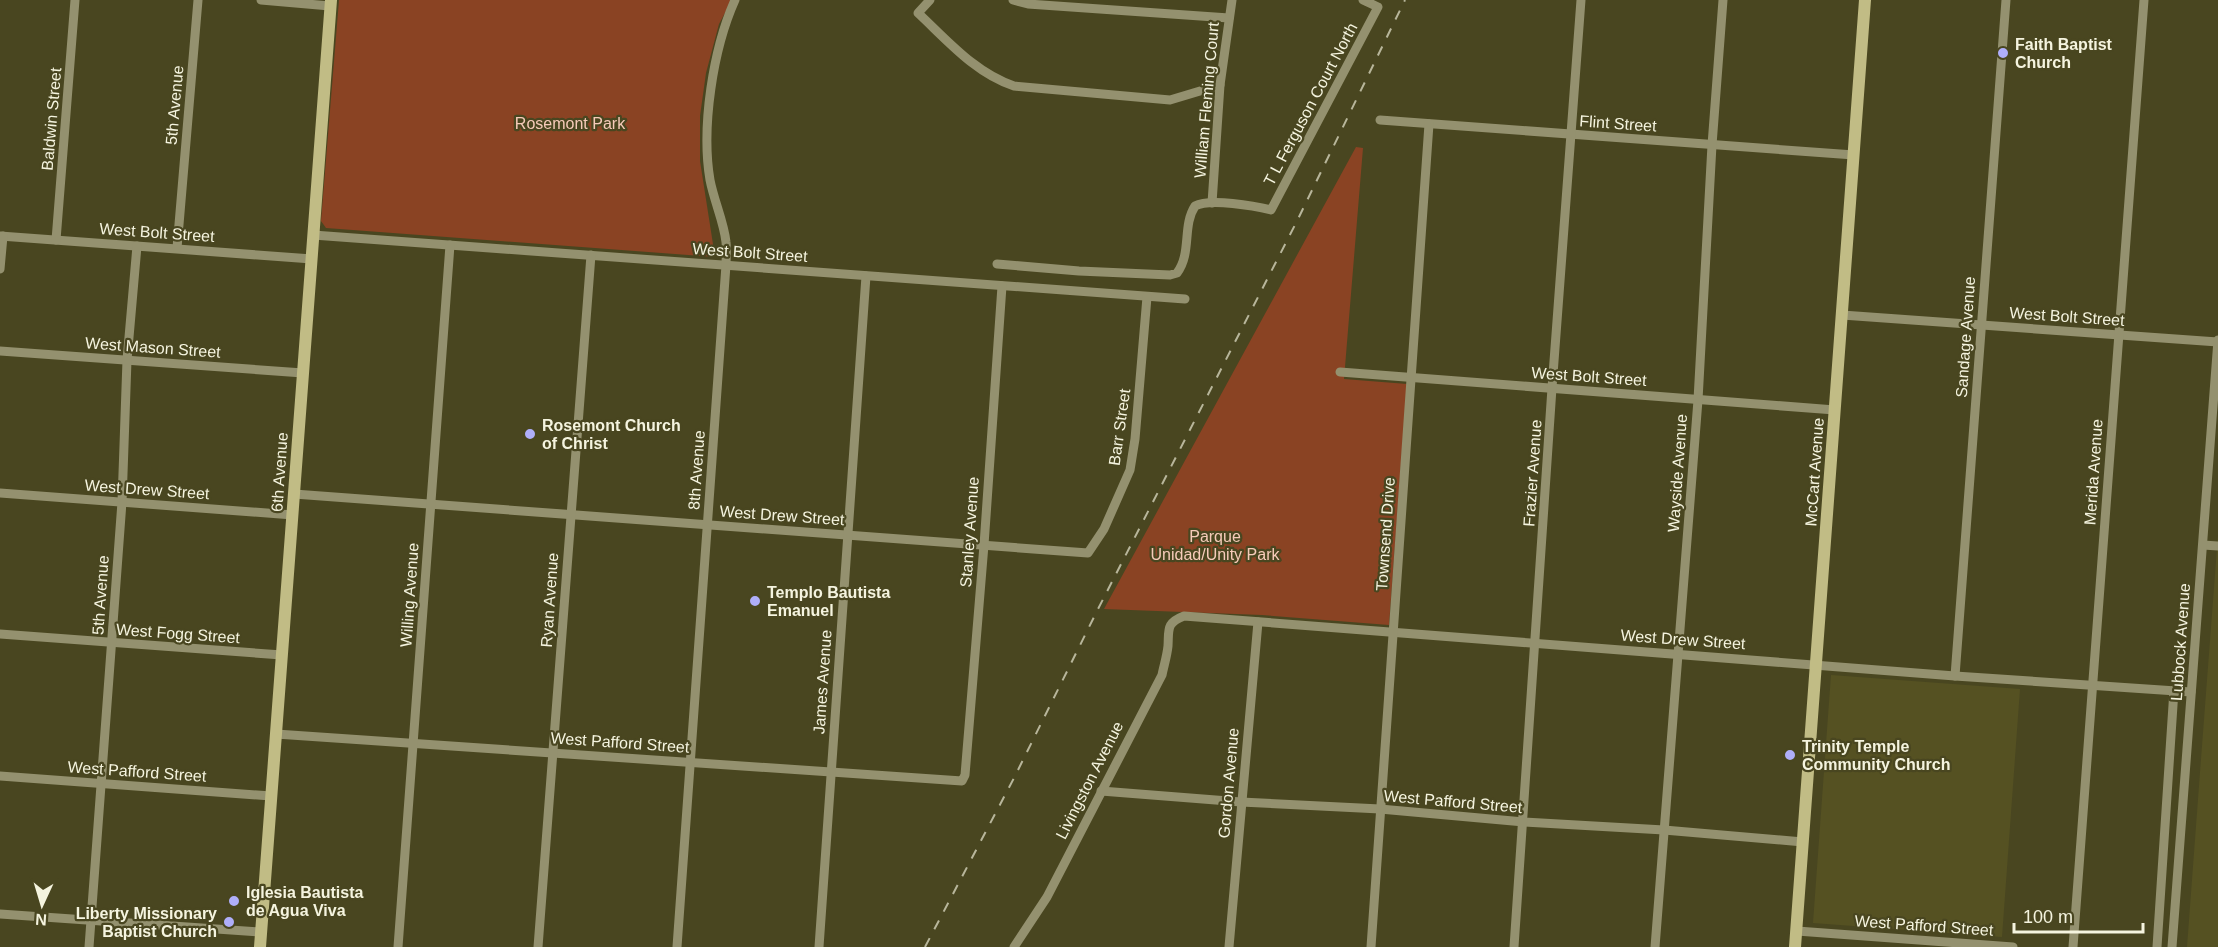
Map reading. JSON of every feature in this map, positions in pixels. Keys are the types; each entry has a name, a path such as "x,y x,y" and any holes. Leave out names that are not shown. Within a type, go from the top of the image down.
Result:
{"main road":[{"name":"McCart Avenue","path":"1795,947 1865,0"},
{"name":"6th Avenue","path":"260,947 331,3"}],"street":[{"name":"Baldwin Street","path":"56,240 75,0"},
{"name":"5th Avenue","path":"177,248 198,0"},
{"path":"261,0 331,3"},
{"name":"8th Avenue","path":"677,947 726,265 726,241 710,178 707,118 715,64 728,16 735,0"},
{"path":"930,0 918,13 983,72 1014,86 1170,100 1220,85"},
{"path":"1013,0 1028,4 1228,18"},
{"name":"William Fleming Court","path":"1212,203 1220,85 1232,0"},
{"name":"T L Ferguson Court North","path":"1212,203 1271,210 1378,7 1363,0"},
{"name":"Frazier Avenue","path":"1514,947 1581,0"},
{"name":"Wayside Avenue","path":"1655,947 1698,400 1712,144 1723,0"},
{"name":"Sandage Avenue","path":"1954,676 2006,0"},
{"name":"Merida Avenue","path":"2073,947 2144,0"},
{"name":"Flint Street","path":"1380,120 1854,155"},
{"name":"Townsend Drive","path":"1371,947 1429,124"},
{"path":"997,264 1170,275 1177,273 1185,259 1191,213 1199,204 1212,203"},
{"name":"West Bolt Street","path":"313,235 1185,299"},
{"name":"West Bolt Street","path":"1,236 312,259"},
{"path":"0,269 1,236"},
{"name":"Willing Avenue","path":"398,947 450,245"},
{"name":"5th Avenue","path":"89,947 122,502 127,360 137,246"},
{"name":"Ryan Avenue","path":"538,947 591,255"},
{"name":"James Avenue","path":"819,947 866,276"},
{"name":"Stanley Avenue","path":"962,781 984,545 1002,286"},
{"name":"Barr Street","path":"1088,552 1104,529 1130,470 1136,439 1148,297"},
{"name":"West Bolt Street","path":"1842,315 2218,341"},
{"name":"Lubbock Avenue","path":"2172,947 2218,341"},
{"name":"West Mason Street","path":"0,351 303,373"},
{"name":"West Bolt Street","path":"1340,372 1835,410"},
{"name":"West Drew Street","path":"0,493 293,515"},
{"name":"West Drew Street","path":"294,494 1088,552"},
{"path":"2203,545 2218,546"},
{"name":"West Drew Street","path":"1173,620 1196,615 1258,622 1954,676 2192,692"},
{"name":"Livingston Avenue","path":"1014,947 1047,897 1162,675 1168,646 1167,632 1173,620"},
{"name":"Gordon Avenue","path":"1229,947 1240,802 1258,622"},
{"name":"West Fogg Street","path":"0,634 282,656"},
{"path":"2157,947 2174,690"},
{"name":"West Pafford Street","path":"276,734 962,781"},
{"name":"West Pafford Street","path":"0,776 271,796"},
{"name":"West Pafford Street","path":"1101,791 1240,802 1380,809 1803,842"},
{"path":"0,914 261,932"},
{"name":"West Pafford Street","path":"1797,931 2013,947"}],"shaded area":[{"path":"2218,535 2218,947 2187,947 2201,759"},
{"path":"1831,675 2020,689 2002,937 1813,923"}],"green space":[{"name":"Rosemont Park","path":"339,0 732,0 719,24 706,73 700,116 700,161 715,257 326,228 321,221"},
{"name":"Parque Unidad/Unity Park","path":"1356,147 1363,148 1344,379 1407,384 1389,625 1262,615 1104,609"}],"railway":[{"path":"925,947 1014,778 1296,223 1405,0"}],"place":[{"name":"Faith Baptist Church","path":"2003,53"},
{"name":"Rosemont Church of Christ","path":"530,434"},
{"name":"Templo Bautista Emanuel","path":"755,601"},
{"name":"Trinity Temple Community Church","path":"1790,755"},
{"name":"Iglesia Bautista de Agua Viva","path":"234,901"},
{"name":"Liberty Missionary Baptist Church","path":"229,922"}]}
